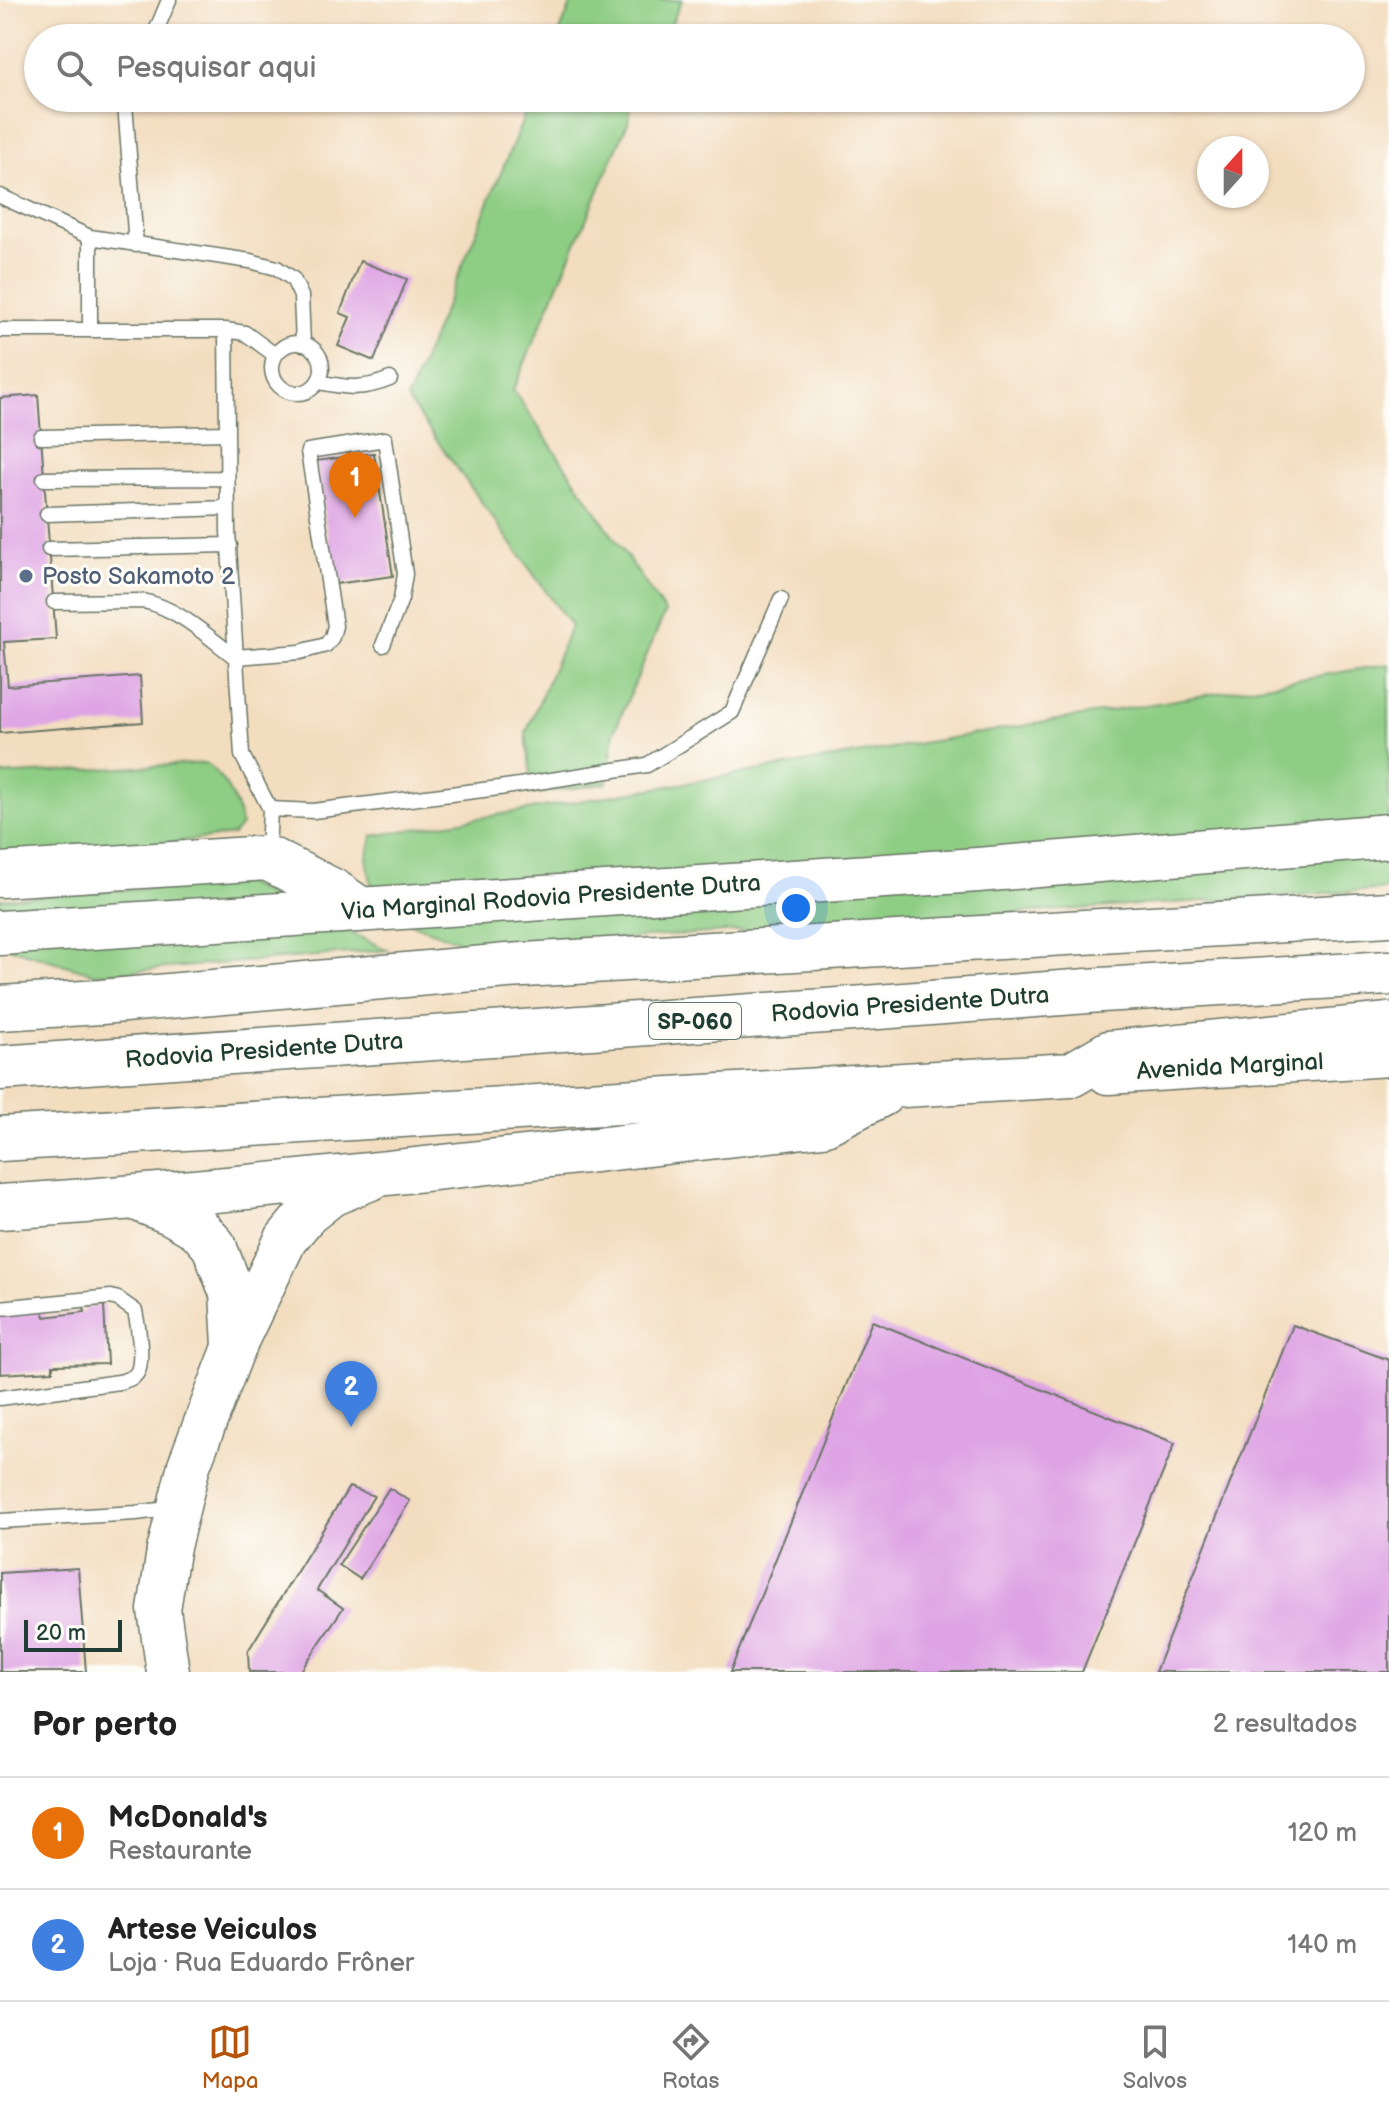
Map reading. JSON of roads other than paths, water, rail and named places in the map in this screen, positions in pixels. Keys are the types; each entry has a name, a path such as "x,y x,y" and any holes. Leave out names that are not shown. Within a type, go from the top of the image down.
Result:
{"highway":[{"name":"Via Marginal Rodovia Presidente Dutra","path":"0,933 978,870 1389,836"},
{"path":"0,875 267,858 333,891 361,910"},
{"path":"0,1008 507,966 1389,914"},
{"name":"Rodovia Presidente Dutra","path":"0,1068 1101,990 1389,973"},
{"path":"0,1139 1071,1075 1109,1053 1389,1025"},
{"path":"0,1207 136,1198 382,1174 823,1124 897,1086"},
{"path":"136,1198 198,1228 214,1246 232,1293 235,1345"}],"main road":[{"name":"Avenida Marginal","path":"1071,1075 1389,1055"},
{"path":"168,1669 159,1610 168,1551 189,1465 235,1345 286,1239 306,1215 331,1195 382,1174"}],"lane":[{"path":"159,24 169,0"},
{"path":"126,112 136,245"},
{"path":"0,196 90,237 250,261 277,268 293,279 301,296 303,344"},
{"path":"90,237 90,330"},
{"path":"0,330 226,330 245,333 275,355"},
{"path":"226,330 228,508 242,755 270,809 267,858"},
{"path":"303,344 311,347 321,358 322,374 319,382 308,392 300,394 278,385 273,363 275,355 287,345 303,344"},
{"path":"319,382 354,388 373,386 390,379"},
{"path":"41,437 227,433"},
{"path":"54,602 152,603 176,614 235,657 300,652 326,645 335,626 308,451 385,439 405,574 401,599 383,645"},
{"path":"44,479 227,478"},
{"path":"47,514 228,508"},
{"path":"49,549 230,545"},
{"path":"270,809 313,811 499,788 647,765 732,712 781,599"},
{"path":"0,1308 111,1297 118,1299 135,1311 139,1368 131,1379 119,1382 0,1398"},
{"path":"0,1521 136,1513 178,1507"}],"place":[{"name":"McDonald's","path":"355,518"},
{"name":"Posto Sakamoto 2","path":"26,576"},
{"name":"Artese Veiculos","path":"351,1427"}]}
